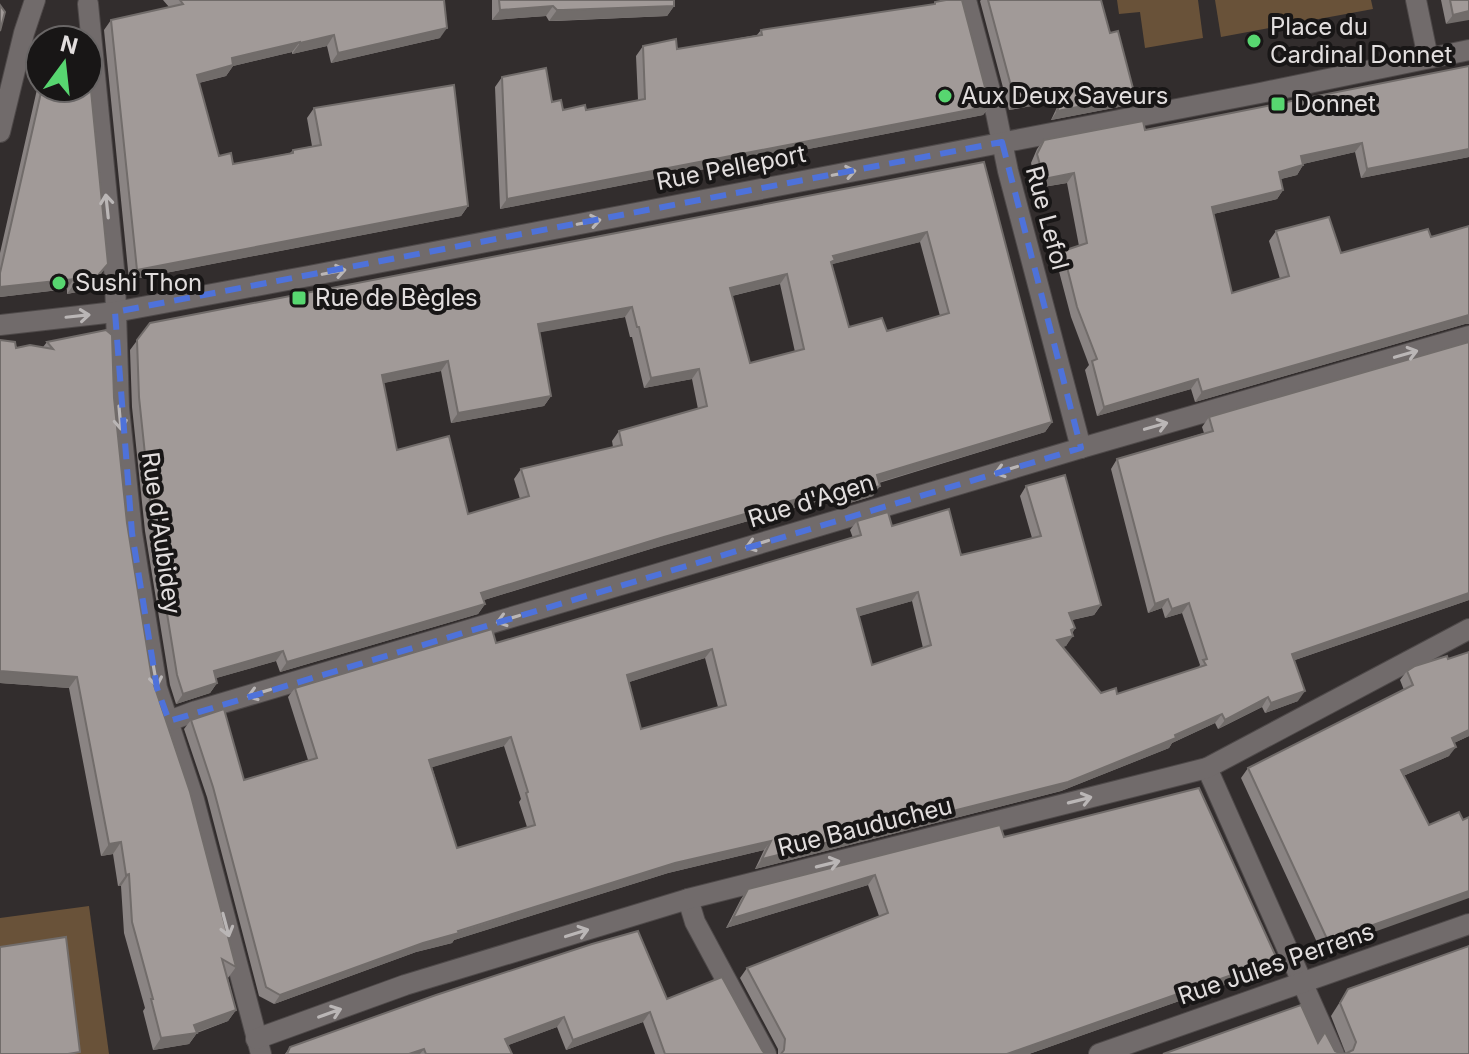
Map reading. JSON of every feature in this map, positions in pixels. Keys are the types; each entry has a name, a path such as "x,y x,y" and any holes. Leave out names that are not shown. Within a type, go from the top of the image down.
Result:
{"street":[{"path":"0,132 35,0"},
{"name":"Rue Lefol","path":"966,0 996,113 1011,185 1081,448"},
{"path":"1416,0 1428,58"},
{"name":"Rue d'Aubidey","path":"89,1 115,279 119,408 132,533 157,688 194,800 259,1047"},
{"name":"Rue Pelleport","path":"0,325 115,312 309,276 1469,50"},
{"name":"Rue d'Agen","path":"169,721 1081,448 1469,336"},
{"name":"Rue Bauducheu","path":"259,1047 405,985 688,899 1207,768 1469,629"},
{"path":"1207,768 1334,1054"},
{"path":"688,899 695,922 766,1054"},
{"name":"Rue Jules Perrens","path":"1099,1054 1469,924"}],"highlighted area":[{"path":"1002,142 1081,448 169,721 157,688 132,533 115,312"}],"shaded area":[{"path":"1117,0 1198,0 1203,38 1145,48 1140,12 1119,14"},
{"path":"1215,0 1371,0 1373,9 1221,37"},
{"path":"89,906 109,1054 0,1054 0,918"}],"building":[{"path":"180,0 444,0 447,28 338,53 334,35 232,58 233,65 197,75 219,156 231,153 233,164 321,145 314,108 454,85 468,206 137,270 111,20 183,4"},
{"path":"499,0 674,0 674,6 557,10 553,6 500,10"},
{"path":"962,0 990,106 507,199 502,77 546,68 552,102 561,100 563,110 585,105 586,110 645,99 643,46 676,39 677,49 762,35 761,30"},
{"path":"988,0 1101,0 1110,33 1118,31 1135,96 1057,111 1066,92 1015,101"},
{"path":"1450,0 1469,0 1469,11 1453,15"},
{"path":"0,5 5,12 0,31"},
{"path":"1469,66 1469,149 1367,169 1362,143 1301,156 1303,165 1279,172 1283,190 1212,207 1232,293 1289,276 1276,231 1329,217 1341,253 1428,229 1431,237 1469,226 1469,315 1202,392 1198,379 1104,407 1092,361 1097,359 1077,307 1063,251 1087,243 1074,173 1044,179 1037,154 1044,140 1143,121 1145,130"},
{"path":"38,104 92,104 108,264 94,280 74,284 74,279 0,287 0,273"},
{"path":"984,162 1052,422 877,475 880,486 850,495 847,485 481,593 485,604 287,662 283,651 214,671 217,683 183,694 177,675 152,521 139,397 137,340 150,323","holes":["927,232 949,313 887,331 882,318 849,327 831,262 835,260 833,256","787,274 804,349 750,363 730,288","632,307 651,378 699,369 707,406 619,431 622,445 521,469 529,496 468,514 449,436 397,450 382,375 448,361 458,413 551,396 538,324"]},
{"path":"106,330 112,335 114,398 127,523 152,679 190,792 236,967 222,959 236,1010 194,1025 197,1033 161,1038 132,922 129,874 126,875 121,842 109,844 77,677 0,671 0,340 15,342 16,348 30,345 53,349 47,342"},
{"path":"1469,342 1469,593 1292,654 1305,691 1271,703 1268,697 1225,720 1222,714 1175,735 1176,738 1068,782 762,859 771,841 675,863 458,931 280,995 266,987 213,787 191,720 224,709 244,780 317,758 295,688 492,629 496,643 861,535 857,521 888,512 892,526 949,509 961,555 1041,536 1026,486 1065,475 1101,605 1069,613 1075,628 1071,630 1073,636 1057,640 1101,693 1116,688 1117,694 1206,665 1203,660 1207,659 1189,603 1172,609 1168,599 1155,604 1117,459 1213,431 1209,417","holes":["918,592 931,645 872,665 857,609","712,649 726,705 641,729 627,675","511,737 535,825 457,848 429,760"]},
{"path":"1469,652 1469,730 1452,738 1456,747 1401,770 1429,825 1459,812 1463,820 1469,817 1469,891 1328,941 1248,768 1413,685 1407,671 1415,666"},
{"path":"1199,788 1277,959 1007,1054 781,1054 785,1039 747,968 888,913 875,875 733,918 748,889 1000,825 1004,837"},
{"path":"638,931 667,999 722,977 765,1054 665,1054 650,1012 573,1040 564,1017 505,1039 512,1054 426,1054 424,1049 409,1054 287,1054 290,1047 436,995"},
{"path":"66,937 80,1052 0,1054 0,947"},
{"path":"1469,946 1469,1054 1341,1054 1353,1050 1356,1042 1340,1003 1348,989"},
{"path":"1301,1005 1318,1043 1325,1032 1335,1051 1341,1054 1163,1054"}],"place":[{"name":"Place du Cardinal Donnet","path":"1254,41"},
{"name":"Aux Deux Saveurs","path":"945,96"},
{"name":"Donnet","path":"1278,104"},
{"name":"Sushi Thon","path":"59,283"},
{"name":"Rue de Bègles","path":"299,298"}]}
